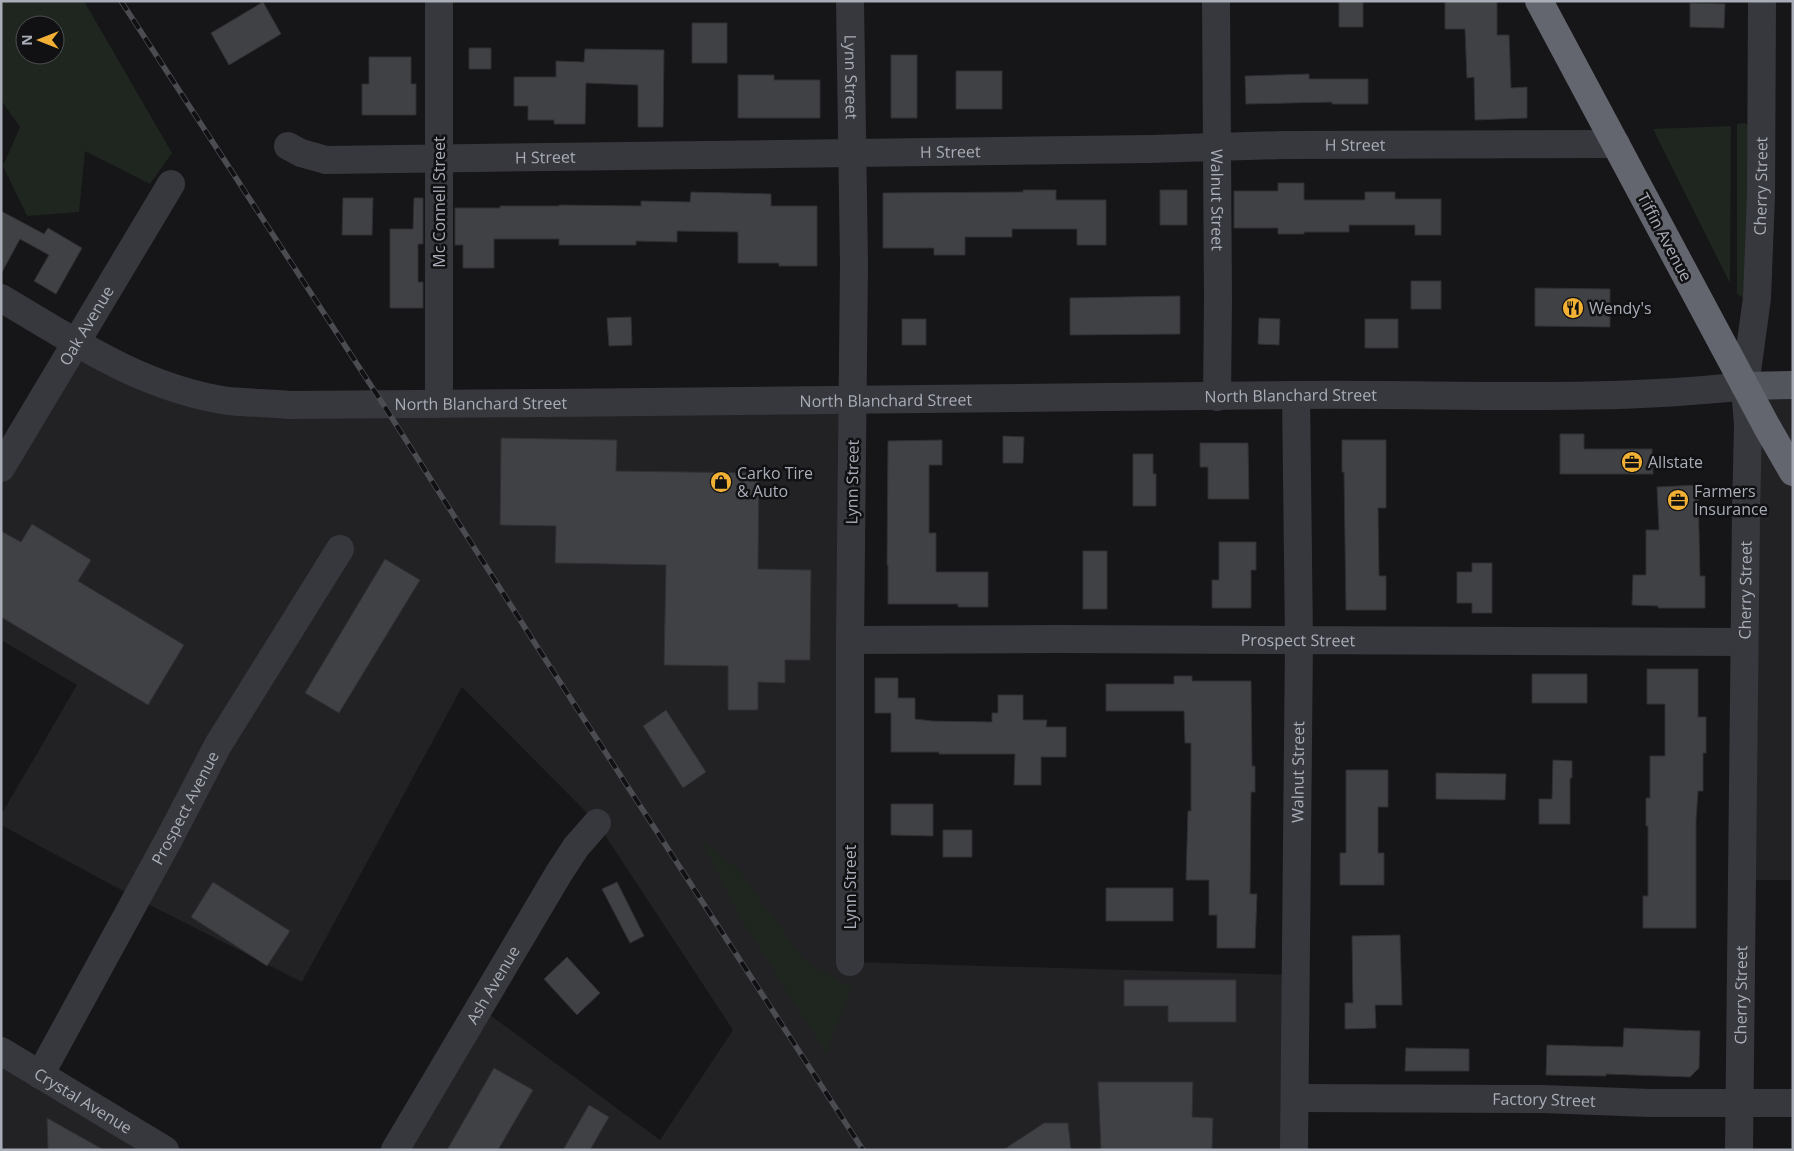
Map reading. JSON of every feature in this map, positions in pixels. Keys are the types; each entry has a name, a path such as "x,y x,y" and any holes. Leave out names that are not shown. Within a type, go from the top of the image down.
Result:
{"highway":[{"name":"Tiffin Avenue","path":"1539,1 1793,472"}],"main road":[{"name":"North Blanchard Street","path":"1745,386 1793,385"}],"street":[{"name":"Mc Connell Street","path":"439,1 439,404"},
{"name":"Lynn Street","path":"850,1 854,264 850,640 850,962"},
{"name":"Walnut Street","path":"1216,1 1217,397"},
{"name":"Cherry Street","path":"1739,1150 1748,425 1745,386 1757,298 1762,1"},
{"name":"H Street","path":"288,146 301,153 326,160 1151,149 1217,146 1616,144"},
{"name":"Oak Avenue","path":"1,468 171,184"},
{"name":"North Blanchard Street","path":"1,298 75,343 141,376 184,391 229,400 290,405 1296,395 1615,394 1704,391 1745,386"},
{"name":"Walnut Street","path":"1294,1150 1299,640 1296,395"},
{"name":"Prospect Avenue","path":"40,1074 169,839 218,745 340,549"},
{"name":"Prospect Street","path":"850,640 1744,642"},
{"name":"Ash Avenue","path":"395,1150 559,873 576,847 597,823"},
{"name":"Crystal Avenue","path":"1,1051 165,1150"},
{"name":"Factory Street","path":"1294,1098 1542,1099 1739,1104 1793,1103"}],"shaded area":[{"path":"1,1 84,1 172,153 150,184 85,151 79,212 27,216 3,166 20,127 1,100"},
{"path":"1745,123 1751,128 1747,295 1743,298 1737,294 1737,124"},
{"path":"1731,126 1730,283 1653,129"},
{"path":"75,343 184,391 853,400 850,962 1296,975 1294,1150 395,1150 479,1007 660,1140 733,1030 597,823 462,687 302,982 136,898 1,825 1,815 77,685 1,640 1,468"},
{"path":"1793,385 1793,880 1742,880 1745,386"},
{"path":"701,840 738,869 804,960 851,988 826,1053 742,920"},
{"path":"1,1051 165,1150 1,1150"}],"building":[{"path":"1445,1 1497,1 1497,35 1509,35 1511,88 1527,87 1527,118 1475,120 1474,77 1467,78 1465,29 1445,29"},
{"path":"263,2 281,34 229,65 211,33"},
{"path":"1339,2 1363,2 1363,27 1339,27"},
{"path":"1690,3 1725,4 1724,28 1690,27"},
{"path":"692,23 727,23 727,63 692,63"},
{"path":"469,48 491,48 491,69 469,69"},
{"path":"585,49 664,50 663,127 638,127 638,85 586,83 585,124 554,124 554,120 528,120 528,106 514,106 514,77 556,77 556,61 584,62"},
{"path":"891,55 917,55 917,118 891,118"},
{"path":"369,57 411,57 411,84 416,84 416,115 362,115 362,84 369,84"},
{"path":"956,71 1002,71 1002,109 956,109"},
{"path":"1309,74 1309,79 1368,79 1368,104 1332,104 1332,102 1246,104 1245,76"},
{"path":"738,75 774,75 774,80 820,80 820,118 738,118"},
{"path":"1278,183 1304,183 1304,200 1365,200 1365,192 1395,192 1395,199 1441,199 1441,235 1415,235 1415,225 1349,225 1349,232 1304,232 1304,234 1278,234 1278,228 1234,228 1234,191 1278,191"},
{"path":"1023,190 1056,190 1056,200 1106,200 1106,245 1077,245 1077,229 1012,229 1012,237 965,237 965,255 934,255 934,248 883,248 883,193 1023,192"},
{"path":"1160,190 1187,190 1187,225 1160,225"},
{"path":"691,192 771,194 771,206 817,206 817,266 779,266 779,263 738,263 738,232 677,231 677,242 636,241 636,245 559,245 559,239 494,239 494,268 463,268 463,245 455,245 455,208 559,205 641,206 641,201 690,202"},
{"path":"343,198 373,198 372,235 342,235"},
{"path":"414,198 423,198 423,244 418,244 418,282 423,282 423,308 390,308 390,229 413,229"},
{"path":"1,211 44,234 48,228 82,248 56,294 34,281 49,255 20,239 1,274"},
{"path":"1411,281 1441,281 1441,309 1411,309"},
{"name":"Wendy's","path":"1535,288 1610,289 1610,327 1535,326"},
{"path":"1180,296 1180,334 1070,335 1070,298"},
{"path":"631,317 632,345 609,346 607,318"},
{"path":"1259,318 1280,319 1279,345 1258,344"},
{"path":"902,319 926,319 926,345 902,345"},
{"path":"1365,319 1398,319 1398,348 1365,348"},
{"path":"1560,434 1584,434 1584,449 1652,449 1653,474 1560,474"},
{"path":"1003,436 1024,437 1023,463 1003,463"},
{"path":"501,438 617,440 616,471 759,473 758,569 811,570 810,660 785,660 785,683 758,682 758,710 728,710 728,666 664,665 666,565 555,563 556,526 500,525"},
{"path":"942,440 942,465 929,465 929,533 936,533 936,572 988,572 988,607 958,607 958,604 888,604 888,441"},
{"path":"1342,440 1386,440 1386,508 1378,508 1379,576 1386,576 1386,610 1346,610"},
{"path":"1200,443 1248,443 1249,499 1208,499 1208,467 1200,467"},
{"path":"1133,454 1153,454 1153,474 1156,474 1156,506 1133,506"},
{"path":"1698,485 1700,576 1705,576 1705,608 1658,608 1658,606 1632,605 1633,575 1646,575 1646,530 1659,530 1657,487"},
{"path":"32,524 91,560 78,581 184,645 148,705 1,617 1,531 21,542"},
{"path":"1219,542 1256,542 1256,570 1251,570 1251,608 1212,608 1212,580 1219,580"},
{"path":"1083,551 1107,551 1107,609 1083,609"},
{"path":"385,559 420,580 339,713 305,693"},
{"path":"1472,563 1492,563 1492,613 1472,613 1472,603 1457,603 1457,572 1472,572"},
{"path":"1647,669 1698,669 1698,717 1706,717 1706,753 1703,753 1703,791 1698,791 1696,820 1696,928 1643,928 1643,896 1648,896 1646,798 1650,798 1650,756 1665,756 1665,704 1647,704"},
{"path":"1532,674 1587,674 1587,703 1532,703"},
{"path":"1174,676 1192,676 1192,681 1251,681 1252,766 1255,766 1255,792 1251,792 1250,894 1257,894 1255,948 1217,948 1217,915 1209,915 1209,880 1186,880 1188,811 1191,811 1191,743 1185,743 1184,711 1106,711 1106,684 1174,684"},
{"path":"875,678 898,678 898,698 915,698 915,719 932,721 992,722 992,713 998,713 998,695 1023,695 1023,720 1047,720 1046,727 1066,727 1066,757 1041,757 1041,785 1014,785 1015,754 891,752 891,713 875,713"},
{"path":"666,710 706,772 683,788 643,726"},
{"path":"1553,760 1572,761 1570,824 1539,824 1539,799 1552,799"},
{"path":"1346,770 1388,770 1388,807 1378,807 1378,853 1384,853 1384,885 1340,885 1340,853 1346,853"},
{"path":"1436,773 1506,774 1505,800 1436,799"},
{"path":"891,804 933,804 933,836 891,835"},
{"path":"943,830 972,830 972,857 943,857"},
{"path":"213,882 290,931 267,966 191,917"},
{"path":"617,882 644,936 630,943 602,889"},
{"path":"1106,888 1173,888 1173,921 1106,921"},
{"path":"1400,935 1402,1005 1375,1005 1376,1028 1345,1029 1345,1003 1353,1003 1352,936"},
{"path":"567,957 600,993 577,1015 544,979"},
{"path":"1124,980 1236,980 1236,1022 1168,1022 1168,1006 1124,1006"},
{"path":"1624,1028 1700,1031 1699,1068 1690,1077 1606,1074 1606,1076 1546,1075 1547,1045 1623,1047"},
{"path":"1406,1048 1469,1049 1469,1071 1405,1071"},
{"path":"494,1068 533,1090 498,1150 447,1150"},
{"path":"1098,1082 1193,1082 1192,1117 1213,1118 1212,1150 1101,1150"},
{"path":"589,1105 609,1117 590,1150 563,1150"},
{"path":"47,1118 104,1150 48,1150"},
{"path":"1044,1123 1068,1123 1071,1150 1003,1150"}],"railway":[{"path":"121,1 863,1150"}],"place":[{"name":"Wendy's","path":"1573,308"},
{"name":"Allstate","path":"1632,462"},
{"name":"Carko Tire & Auto","path":"721,482"},
{"name":"Farmers Insurance","path":"1678,500"}]}
